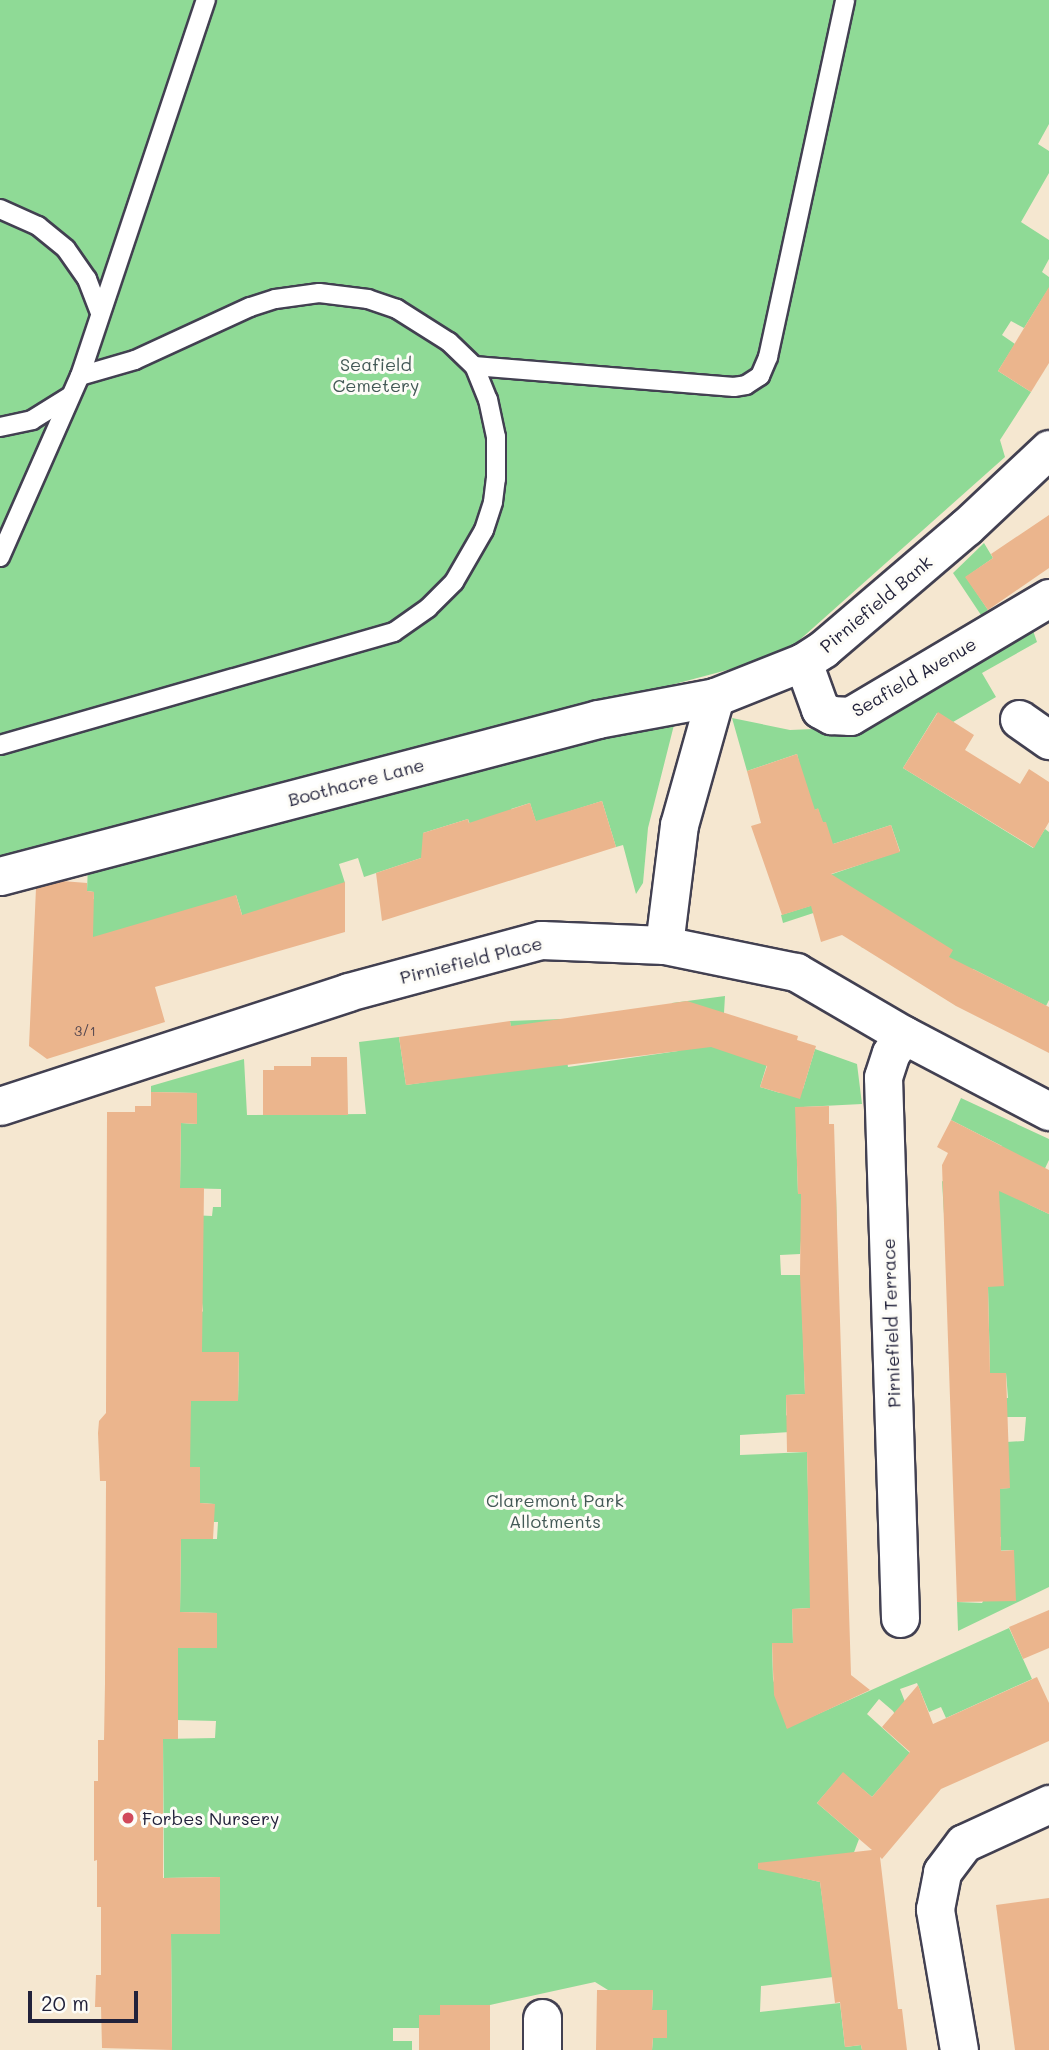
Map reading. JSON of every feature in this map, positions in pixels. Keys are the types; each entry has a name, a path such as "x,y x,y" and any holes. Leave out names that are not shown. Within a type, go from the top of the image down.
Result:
{"street":[{"name":"Pirniefield Bank","path":"715,697 803,662 846,631 966,527 1049,449"},
{"name":"Seafield Avenue","path":"803,662 820,709 831,715 850,716 1049,598"},
{"name":"Boothacre Lane","path":"0,876 598,719 715,697"},
{"path":"664,945 679,825 715,697"},
{"path":"1019,719 1049,740"},
{"name":"Pirniefield Place","path":"0,1106 348,992 527,943 552,940 664,945 796,972 904,1035 1049,1111"},
{"name":"Pirniefield Terrace","path":"900,1618 883,1077 891,1053 904,1035"},
{"path":"959,2050 935,1909 942,1872 964,1843 1049,1804"}],"lane":[{"path":"0,557 80,376 206,0"},
{"path":"474,366 734,387 746,385 760,376 768,357 845,0"},
{"path":"0,209 38,226 66,249 87,279 100,313"},
{"path":"0,745 394,632 421,613 454,582 484,530 493,502 496,437 488,400 474,366 449,342 397,309 368,299 319,293 275,299 250,307 135,360 80,376"},
{"path":"0,427 32,420 69,397"}],"green space":[{"name":"Seafield Cemetery","path":"0,0 1049,0 1049,124 1038,144 1049,151 1049,173 1021,222 1049,240 1049,259 1042,272 1049,277 1049,288 1024,328 1011,321 1002,335 1015,344 998,371 1031,392 1000,440 1005,457 777,660 746,665 0,864"},
{"path":"984,543 993,558 966,577 988,610 981,615 953,573"},
{"path":"1029,619 1037,642 982,673 996,697 953,722 937,713 903,768 1033,848 1045,829 1049,832 1049,1000 1046,1006 973,969 965,978 886,909 862,948 850,901 783,923 781,915 813,905 806,883 900,851 891,825 830,845 818,809 811,811 797,754 747,771 732,718 790,730 837,728"},
{"path":"676,717 648,828 643,883 636,894 623,845 616,847 602,801 536,822 530,803 511,809 517,828 476,841 468,819 423,833 430,855 364,877 358,858 339,864 345,883 255,957 236,895 99,996 86,899 94,899 94,892 87,891 88,864"},
{"name":"Claremont Park Allotments","path":"725,996 724,1013 767,1064 760,1087 780,1093 784,1084 803,1089 815,1049 857,1064 862,1104 803,1107 796,1126 798,1194 836,1192 837,1240 801,1241 800,1254 780,1255 781,1275 801,1275 805,1394 786,1395 786,1415 806,1431 740,1435 740,1455 807,1452 811,1608 792,1609 793,1643 772,1644 773,1679 787,1728 1009,1628 1032,1679 946,1718 941,1707 929,1712 917,1683 900,1689 912,1720 901,1724 893,1711 879,1699 867,1714 910,1753 872,1797 843,1773 817,1803 859,1839 850,1863 798,1877 820,1882 833,1977 761,1986 760,2012 840,2003 845,2047 861,2045 862,2050 652,2050 653,2038 667,2038 667,2010 652,2010 653,1990 608,1990 595,1982 490,2005 441,2005 440,2015 419,2028 393,2028 393,2041 412,2041 412,2050 172,2050 171,1934 220,1934 220,1877 164,1878 163,1739 215,1738 216,1721 177,1720 178,1648 217,1648 217,1613 180,1612 181,1539 217,1539 218,1522 214,1522 214,1504 200,1503 178,1467 191,1401 238,1401 239,1353 168,1352 203,1311 191,1215 212,1216 213,1207 221,1207 221,1189 180,1188 181,1123 197,1124 197,1093 151,1092 151,1086 244,1059 247,1115 366,1114 359,1042 399,1037 406,1085 517,1069 510,1021 561,1019 568,1067 678,1051 672,1003"},
{"path":"961,1098 1049,1139 1049,1160 1028,1204 1049,1214 1049,1587 958,1631 957,1602 982,1603 1014,1550 992,1551 1001,1546 1001,1537 993,1537 991,1489 1010,1488 990,1443 1024,1441 1026,1417 991,1417 991,1399 1008,1398 1006,1373 990,1373 988,1287 944,1214 942,1181 977,1196 1002,1146 951,1120"}],"building":[{"path":"1049,287 1049,363 1031,392 998,371"},
{"path":"1049,515 1049,568 988,610 965,577 993,558 991,554"},
{"path":"938,712 974,735 965,750 1020,784 1029,769 1049,782 1049,822 1034,848 903,768"},
{"path":"797,754 815,810 818,808 823,822 826,822 833,844 891,825 900,852 831,874 953,950 949,957 1049,1007 1049,1053 956,1006 842,935 821,942 811,906 782,915 751,826 761,823 747,771"},
{"path":"602,801 616,847 382,921 376,873 421,858 423,833 468,819 469,823 530,803 536,821"},
{"path":"62,881 87,883 87,891 94,892 93,937 236,895 242,915 345,882 345,932 155,987 165,1022 47,1059 29,1046 36,888"},
{"path":"687,1001 798,1036 797,1040 816,1046 800,1099 760,1087 767,1066 711,1047 406,1085 399,1037 510,1021 511,1026"},
{"path":"311,1057 347,1057 348,1115 263,1115 263,1070 274,1070 274,1066 311,1066"},
{"path":"151,1092 197,1093 197,1124 181,1123 180,1188 204,1188 202,1352 239,1352 238,1401 191,1401 190,1467 200,1467 200,1503 215,1504 213,1539 181,1539 180,1612 217,1613 217,1648 178,1648 178,1739 163,1739 163,1878 220,1877 220,1934 171,1934 172,2050 102,2048 101,2007 95,2007 96,1975 101,1975 101,1907 97,1907 97,1860 94,1861 94,1781 98,1781 98,1740 104,1740 105,1683 106,1481 100,1481 98,1433 99,1421 106,1413 107,1112 135,1112 135,1106 151,1106"},
{"path":"829,1106 829,1124 834,1124 851,1675 870,1690 787,1729 774,1695 772,1643 793,1643 792,1609 810,1608 807,1452 787,1452 786,1395 805,1394 800,1275 801,1194 798,1194 795,1107"},
{"path":"951,1120 1049,1170 1049,1214 999,1191 1004,1286 988,1287 990,1373 1006,1373 1010,1488 1000,1489 1001,1551 1014,1550 1016,1601 957,1602 942,1165 948,1153 937,1147"},
{"path":"1049,1610 1049,1648 1023,1659 1009,1627"},
{"path":"1037,1677 1049,1703 1049,1741 941,1789 882,1859 880,1857 898,2009 902,2009 907,2050 862,2050 861,2045 845,2047 840,2002 835,2003 820,1882 758,1869 758,1863 872,1850 817,1803 843,1772 872,1797 910,1752 882,1727 918,1685 933,1724"},
{"path":"1049,1898 1049,2050 1015,2050 996,1905"},
{"path":"597,1990 653,1990 652,2010 667,2010 667,2038 653,2038 652,2050 596,2050"},
{"path":"440,2005 490,2005 490,2050 419,2050 419,2015 440,2015"}],"place":[{"name":"Forbes Nursery","path":"128,1818"}]}
